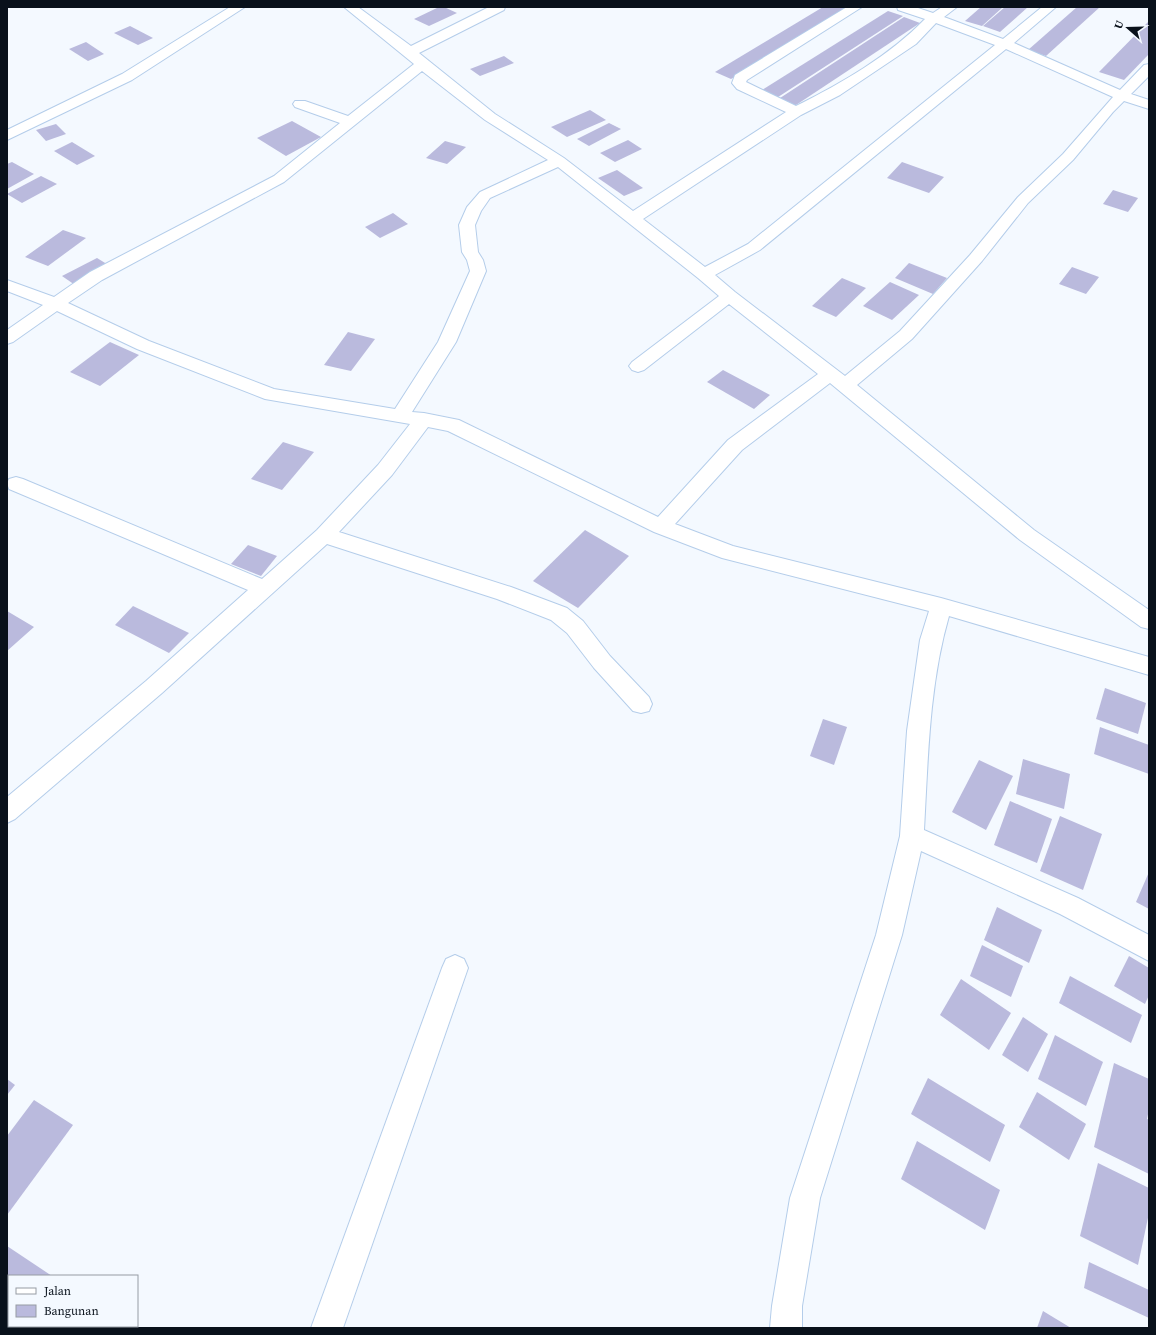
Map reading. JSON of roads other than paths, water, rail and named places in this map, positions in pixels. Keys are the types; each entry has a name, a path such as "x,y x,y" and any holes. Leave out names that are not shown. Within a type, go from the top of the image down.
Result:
{"street":[{"path":"7,136 126,77 180,42 239,7"},
{"path":"350,7 410,52 422,64 490,116 559,161 704,274 729,296 837,380 1027,535 1149,621"},
{"path":"410,52 499,7"},
{"path":"796,112 742,86 739,83 740,78 856,7"},
{"path":"903,7 1005,44 1122,96 1149,105"},
{"path":"632,219 796,112 835,92 911,41 933,19 951,7"},
{"path":"704,274 754,247 1050,7"},
{"path":"7,338 96,276 279,178 422,64"},
{"path":"661,527 735,445 906,335 976,258 1023,200 1068,157 1108,109 1149,68"},
{"path":"300,104 350,122"},
{"path":"400,416 447,342 478,271 475,260 470,252 467,225 473,210 485,196 559,161"},
{"path":"7,285 55,304 144,344 271,395 424,419 452,425 580,489 661,527 728,553 941,606 1149,666"},
{"path":"638,366 729,296"},
{"path":"7,812 154,686 324,535 385,470 424,419"},
{"path":"16,484 263,588"},
{"path":"324,535 504,593 559,614 575,627 602,662 641,704"},
{"path":"786,1328 787,1306 805,1198 889,935 912,836 918,731 931,640 941,606"},
{"path":"912,836 1069,906 1149,949"},
{"path":"327,1328 455,968"}]}
